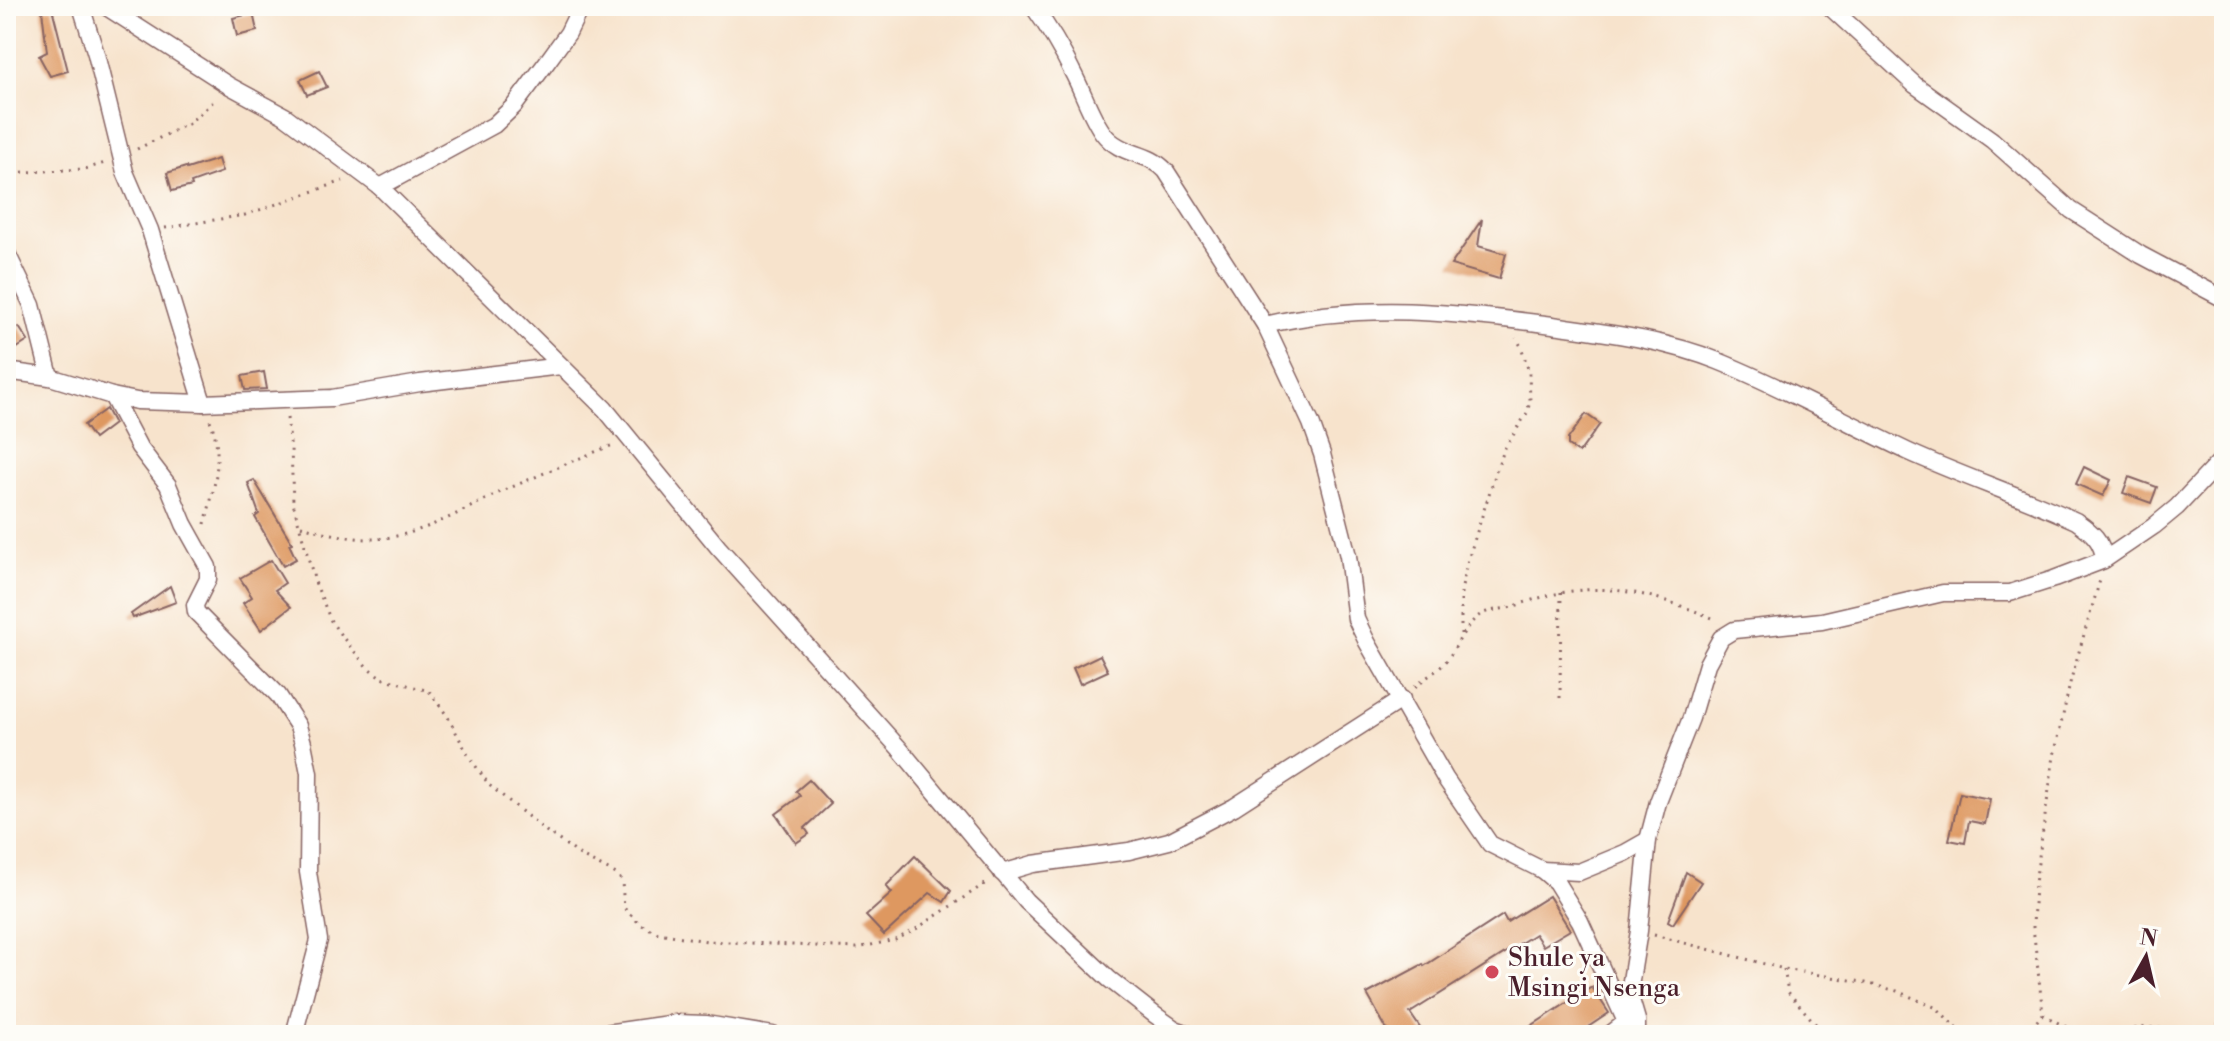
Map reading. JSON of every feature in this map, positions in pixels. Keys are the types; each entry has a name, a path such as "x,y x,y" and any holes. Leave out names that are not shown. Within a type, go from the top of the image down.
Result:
{"street":[{"path":"81,6 105,87 120,156 150,230 203,403"},
{"path":"105,6 228,85 285,116 380,187 605,409 718,547 899,748 1002,873 1047,922 1109,979 1175,1029 1191,1035"},
{"path":"380,187 494,125 514,106 547,62 568,33 581,6"},
{"path":"1033,6 1072,70 1103,132 1126,153 1145,156 1158,162 1166,171 1265,325 1311,423 1322,454 1348,556 1351,600 1356,619 1445,778 1490,844 1542,870 1556,882 1580,921 1626,1022 1609,1035"},
{"path":"1829,6 1915,85 1992,140 2071,210 2141,255 2224,299"},
{"path":"6,251 32,305 50,377"},
{"path":"1265,325 1340,311 1421,312 1619,335 1717,360 1911,452 2076,521 2090,530 2100,542 2104,560"},
{"path":"6,371 50,377 112,396 150,402 203,403 344,396 420,383 561,366"},
{"path":"112,396 139,447 168,485 184,524 208,567 208,579 195,605 196,612 278,695 298,726 309,773 308,872 319,940 294,1035"},
{"path":"1637,1035 1637,1020 1629,993 1648,840 1658,802 1691,718 1715,644 1734,630 1841,618 1953,592 2010,593 2104,560 2167,517 2224,457"},
{"path":"1002,873 1033,864 1129,851 1169,841 1234,807 1402,699"},
{"path":"1542,870 1579,872 1648,840"},
{"path":"592,1035 676,1023 706,1024 773,1035"}],"path":[{"path":"6,173 85,169 156,142 200,116 228,85"},
{"path":"150,230 245,215 363,174"},
{"path":"1461,635 1461,592 1467,563 1498,466 1530,401 1526,357 1502,319"},
{"path":"283,398 291,448 290,489 310,566 331,621 350,649 382,678 429,691 489,785 583,857 618,875 622,882 624,908 647,928 658,933 707,941 848,948 877,945 913,931 1002,873"},
{"path":"203,403 214,429 219,455 205,524"},
{"path":"301,526 352,537 385,538 401,534 456,516 504,491 629,439"},
{"path":"1991,1035 2031,1024 2043,1014 2033,927 2035,883 2065,703 2104,560"},
{"path":"1402,699 1441,666 1461,635 1481,614 1561,591 1609,589 1637,594 1686,608 1734,630"},
{"path":"1560,698 1561,591"},
{"path":"1639,931 1784,969 1897,991 1937,1008 1963,1035"},
{"path":"1784,969 1788,992 1825,1035"},
{"path":"2043,1014 2080,1034 2153,1027 2191,1035"},
{"path":"2205,1035 2224,1019"}],"building":[{"path":"52,8 68,71 50,76 39,56 47,52 42,10"},
{"path":"253,13 257,31 237,36 233,18"},
{"path":"319,71 327,87 307,95 300,80"},
{"path":"218,159 222,172 191,183 192,186 172,191 167,173"},
{"path":"1482,219 1478,246 1506,254 1499,279 1451,265"},
{"path":"19,327 28,341 6,355 6,335"},
{"path":"264,372 267,389 245,390 242,376"},
{"path":"106,409 114,424 94,439 84,425"},
{"path":"1586,414 1600,424 1579,453 1568,445 1568,439"},
{"path":"2084,467 2111,480 2103,496 2076,484"},
{"path":"2129,477 2157,487 2151,503 2123,493"},
{"path":"254,480 292,543 289,544 296,559 283,566 255,517 259,514 248,483"},
{"path":"271,560 285,583 275,590 291,607 261,630 243,603 252,597 240,578"},
{"path":"170,586 176,602 133,618 131,614"},
{"path":"1100,655 1108,671 1080,684 1073,668"},
{"path":"809,780 831,804 805,828 809,834 796,843 776,814 800,796 796,791"},
{"path":"1960,793 1990,799 1985,824 1969,821 1965,843 1949,840"},
{"path":"915,856 951,891 944,902 930,893 884,935 866,916 892,893 886,886"},
{"path":"1686,872 1701,882 1673,924 1668,921"},
{"path":"1549,896 1570,930 1543,946 1535,934 1410,1013 1425,1035 1390,1035 1367,994 1424,966 1503,915 1507,922"},
{"path":"1592,987 1609,1013 1576,1035 1517,1035"}],"place":[{"name":"Shule ya Msingi Nsenga","path":"1492,972"}]}
